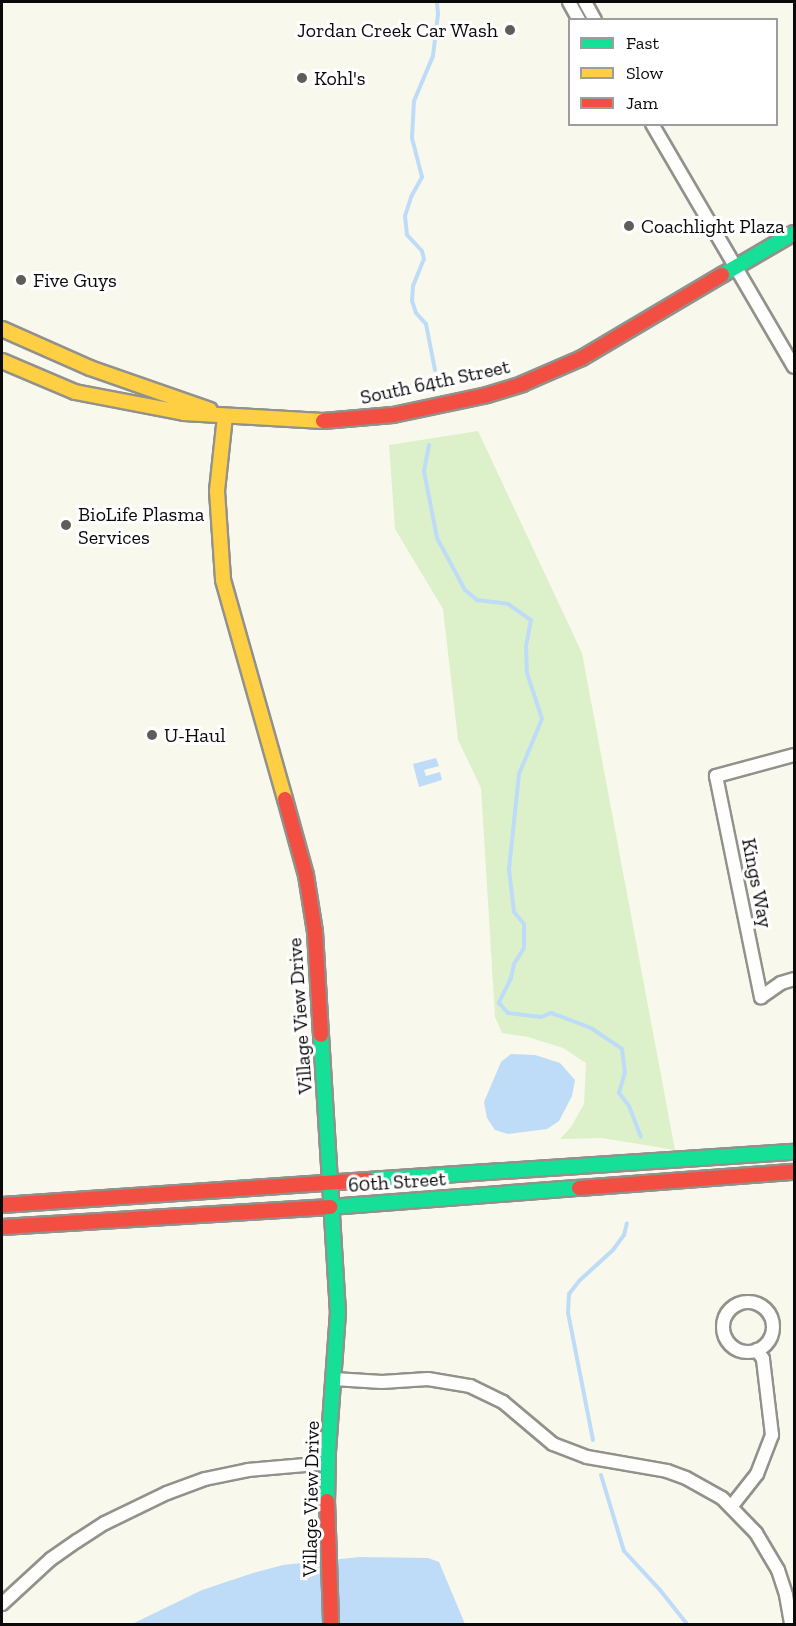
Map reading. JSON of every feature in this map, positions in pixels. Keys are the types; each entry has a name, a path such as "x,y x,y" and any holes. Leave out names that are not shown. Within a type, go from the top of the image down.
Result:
{"street":[{"path":"569,2 578,18"},
{"path":"585,2 593,18"},
{"path":"647,126 672,158"},
{"path":"653,126 795,367"},
{"name":"South 64th Street","path":"2,361 75,392 141,406 225,416 339,421 393,415 487,395 522,384 582,358 795,233"},
{"name":"South 64th Street","path":"2,329 90,368 225,416"},
{"name":"Village View Drive","path":"225,416 217,491 219,558 227,599 306,875 315,932 338,1312 328,1463 327,1540 331,1624"},
{"name":"Kings Way","path":"795,755 716,776 760,997 781,983 795,980"},
{"name":"60th Street","path":"2,1204 795,1152"},
{"name":"60th Street","path":"2,1227 332,1207 795,1172"},
{"path":"754,1303 769,1313 773,1324 772,1333 769,1341 757,1350 739,1350 726,1339 724,1320 738,1304 754,1303"},
{"path":"731,1507 757,1474 772,1435 763,1359 757,1350"},
{"path":"334,1379 382,1382 435,1380 470,1386 503,1402 553,1444 587,1457 667,1471 706,1489 731,1507 756,1533 778,1570 786,1595 791,1624"},
{"path":"2,1604 51,1559 77,1541 105,1523 167,1492 205,1479 249,1470 328,1463"}],"green space":[{"path":"478,431 582,653 675,1150 602,1138 560,1139 571,1127 584,1104 586,1063 563,1048 528,1037 502,1033 495,1017 481,788 458,740 443,609 395,529 389,445"}],"water":[{"path":"436,758 439,766 424,770 426,776 440,772 442,780 419,787 413,764"},
{"path":"511,1054 535,1055 560,1063 575,1080 572,1096 559,1121 547,1129 508,1134 495,1130 487,1118 484,1102 501,1062"},
{"path":"360,1557 428,1558 439,1562 465,1624 132,1624 202,1590 253,1573 283,1565"}],"waterway":[{"path":"435,370 426,324 416,313 412,301 413,286 424,259 422,251 407,235 405,216 411,197 422,177 412,138 414,101 433,56 438,14 437,2"},
{"path":"429,445 424,471 437,538 465,590 477,600 508,604 531,620 526,646 527,673 542,719 519,774 509,869 514,912 524,924 524,948 514,964 511,978 499,1003 508,1013 541,1017 551,1013 573,1021 591,1028 622,1049 625,1072 619,1093 629,1106 641,1137"},
{"path":"593,1440 568,1313 569,1294 579,1281 613,1250 624,1235 627,1223"},
{"path":"601,1475 624,1551 687,1624"}],"traffic: fast":[{"path":"722,275 794,233"},
{"path":"321,1035 338,1312 328,1451 327,1501"},
{"path":"368,1180 794,1152"},
{"path":"330,1207 579,1188"}],"traffic: slow":[{"path":"2,329 90,368 210,410"},
{"path":"2,361 75,392 184,413 323,421"},
{"path":"225,416 217,491 223,580 285,799"}],"traffic: jam":[{"path":"323,421 393,415 487,395 522,384 582,358 722,275"},
{"path":"285,799 306,875 315,932 321,1035"},
{"path":"579,1188 794,1172"},
{"path":"2,1205 368,1180"},
{"path":"2,1227 330,1207"},
{"path":"327,1501 331,1624"}],"place":[{"name":"Jordan Creek Car Wash","path":"510,30"},
{"name":"Kohl's","path":"302,78"},
{"name":"Coachlight Plaza","path":"629,226"},
{"name":"Five Guys","path":"21,280"},
{"name":"BioLife Plasma Services","path":"66,525"},
{"name":"U-Haul","path":"152,735"}]}
